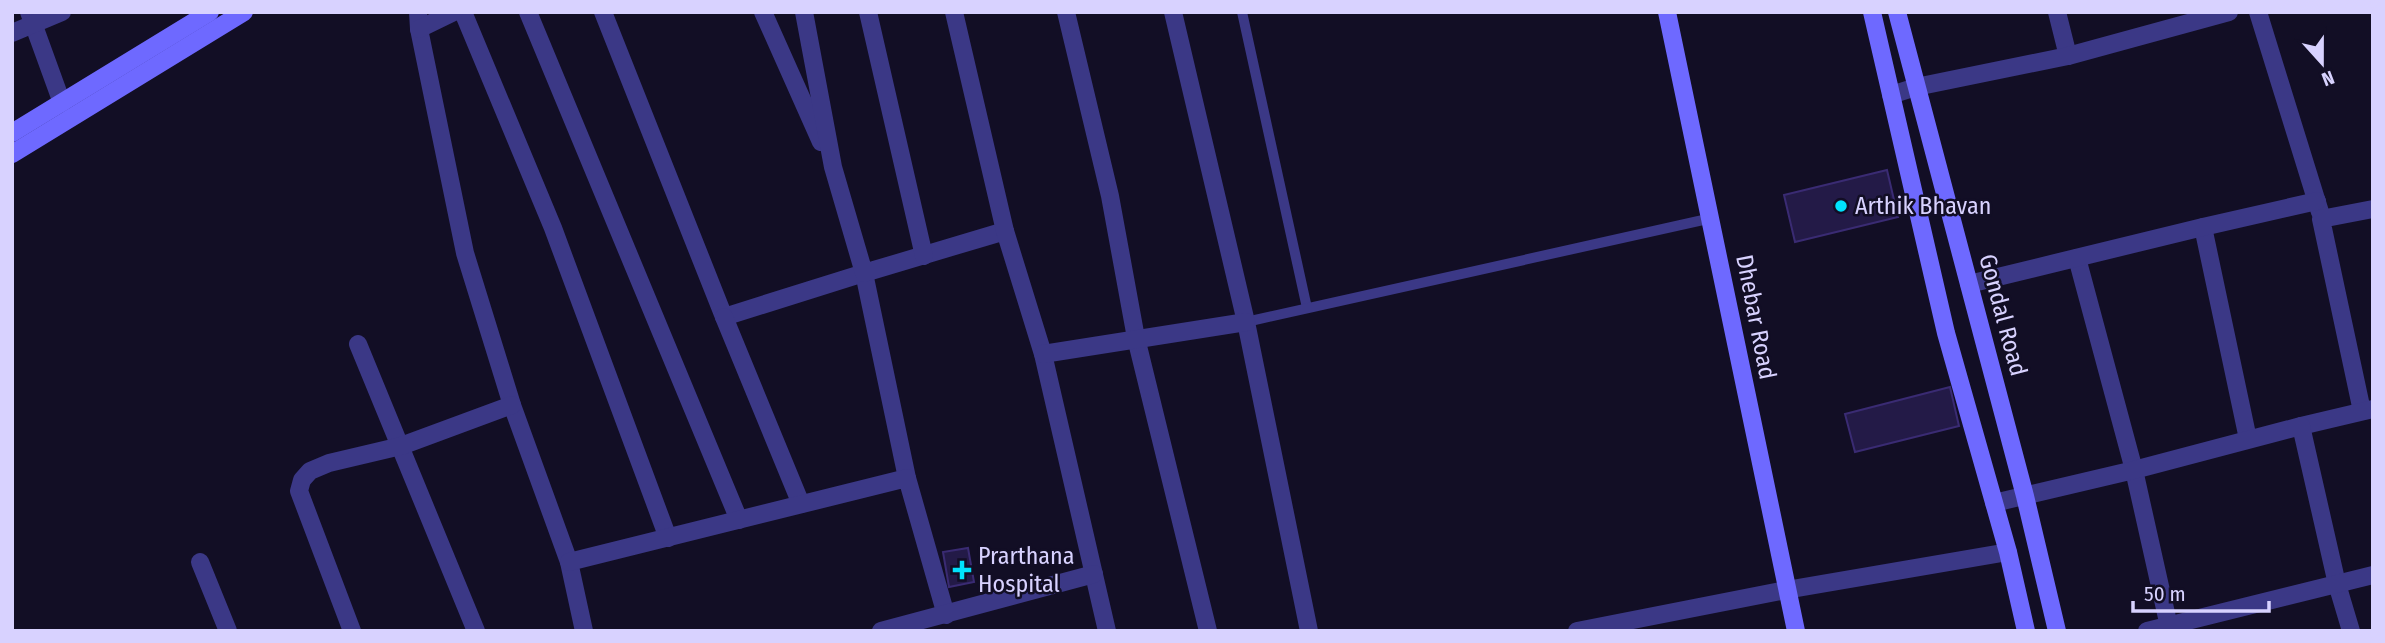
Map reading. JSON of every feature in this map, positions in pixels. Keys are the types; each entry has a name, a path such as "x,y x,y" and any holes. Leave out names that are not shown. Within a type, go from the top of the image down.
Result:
{"main road":[{"path":"12,133 210,12"},
{"path":"12,154 244,12"},
{"name":"Dhebar Road","path":"1667,12 1796,631"},
{"path":"1871,12 1946,333 2008,551 2026,631"},
{"name":"Gondal Road","path":"1897,12 2025,496 2057,631"}],"street":[{"path":"12,33 31,18 62,12"},
{"path":"454,12 419,21 466,253 512,405 569,562 584,631"},
{"path":"463,12 553,228 668,538"},
{"path":"528,12 739,520"},
{"path":"603,12 801,504"},
{"path":"763,12 833,167"},
{"path":"804,12 833,167 864,273 907,478 946,615"},
{"path":"868,12 924,256"},
{"path":"954,12 1005,231 1043,354 1107,631"},
{"path":"1066,12 1110,196 1136,338 1208,631"},
{"path":"1173,12 1246,322 1309,631"},
{"path":"2057,12 2068,55"},
{"path":"1891,94 2068,55 2171,20 2229,12"},
{"path":"1994,502 2134,470 2367,410 2319,210 2258,12"},
{"path":"31,18 62,103"},
{"path":"1969,284 2203,227 2319,210 2373,209"},
{"path":"2203,227 2248,439"},
{"path":"724,317 1005,231"},
{"path":"2077,258 2134,470 2169,628"},
{"path":"1043,354 1246,322"},
{"path":"358,344 476,631"},
{"path":"352,631 299,491 302,480 310,471 329,463 401,446 512,405"},
{"path":"2301,426 2337,584 2351,631"},
{"path":"569,562 907,478"},
{"path":"1587,630 1786,590 2008,551"},
{"path":"200,562 228,631"},
{"path":"881,631 1094,574"},
{"path":"2147,631 2169,628 2373,575"}],"lane":[{"path":"1242,12 1307,309"},
{"path":"1246,322 1712,218"}],"building":[{"name":"Arthik Bhavan","path":"1887,170 1898,217 1795,242 1784,195"},
{"path":"1950,387 1959,426 1855,452 1845,414"},
{"path":"968,548 974,582 949,587 943,552"}],"place":[{"name":"Arthik Bhavan","path":"1841,206"},
{"name":"Prarthana Hospital","path":"962,570"}]}
